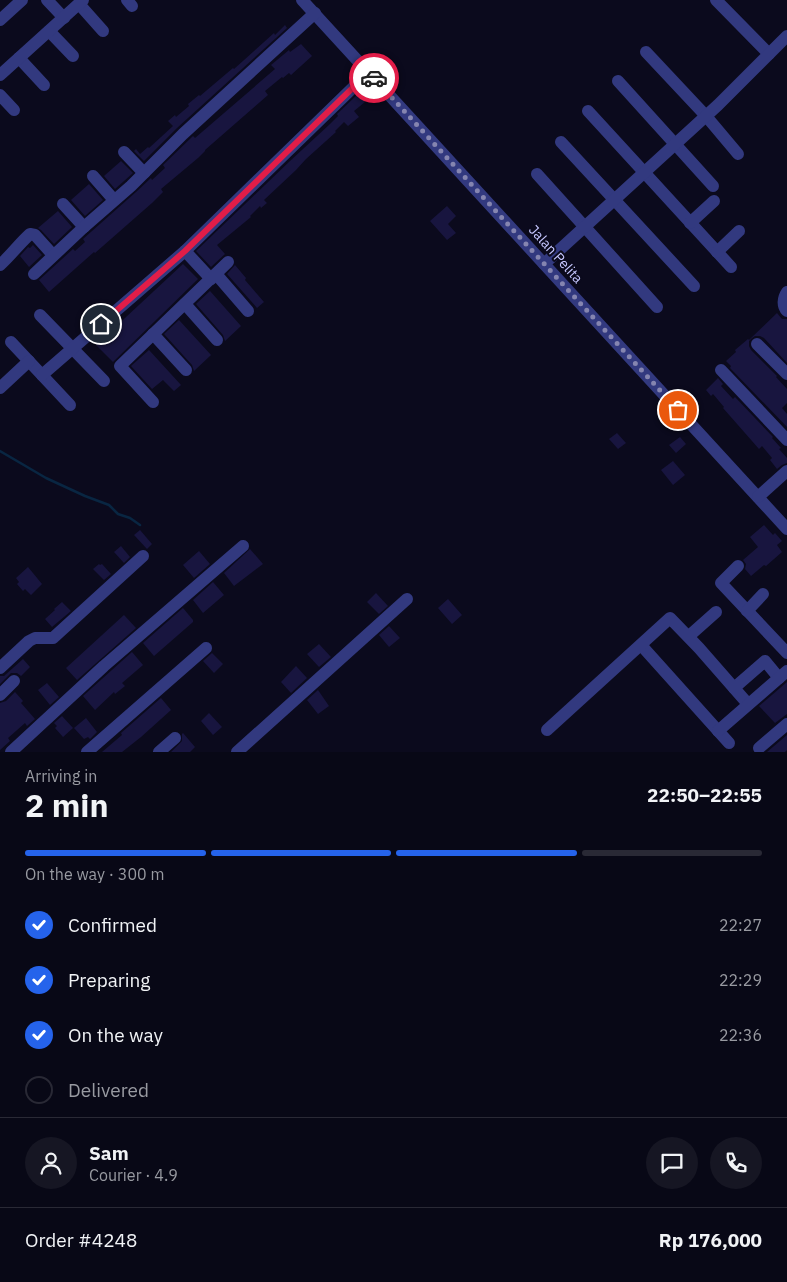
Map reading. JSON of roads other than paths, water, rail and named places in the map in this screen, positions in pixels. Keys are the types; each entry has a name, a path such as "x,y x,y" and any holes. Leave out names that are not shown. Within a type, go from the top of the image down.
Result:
{"street":[{"path":"0,20 22,0"},
{"path":"47,0 64,18"},
{"name":"Jalan Pelita","path":"302,0 787,529"},
{"path":"716,0 769,54"},
{"path":"0,74 81,2 103,31"},
{"path":"34,274 314,13"},
{"path":"49,31 72,56"},
{"path":"544,264 706,116 787,36"},
{"path":"646,52 706,116 738,154"},
{"path":"19,58 44,85"},
{"path":"42,375 185,251 369,72"},
{"path":"618,81 714,186"},
{"path":"0,95 14,110"},
{"path":"588,111 731,267"},
{"path":"561,142 694,286"},
{"path":"124,152 144,173"},
{"path":"537,174 657,307"},
{"path":"94,176 114,200"},
{"path":"690,223 714,201"},
{"path":"63,204 84,227"},
{"path":"717,252 739,231"},
{"path":"0,265 12,255 30,234 35,234 54,255"},
{"path":"185,251 248,311"},
{"path":"153,402 120,366 228,262"},
{"path":"787,292 784,301 787,311"},
{"path":"185,304 217,340"},
{"path":"40,315 104,381"},
{"path":"153,334 186,370"},
{"path":"11,342 70,405"},
{"path":"757,344 787,374"},
{"path":"0,388 29,361"},
{"path":"721,370 787,440"},
{"path":"758,497 787,471"},
{"path":"11,752 104,666 243,546"},
{"path":"0,668 29,641 35,638 52,638 143,556"},
{"path":"738,566 721,583 787,653"},
{"path":"747,611 763,594"},
{"path":"237,752 407,599"},
{"path":"688,636 716,612"},
{"path":"547,730 670,618 748,704"},
{"path":"641,645 728,743"},
{"path":"87,752 206,648"},
{"path":"734,688 764,661 784,673"},
{"path":"784,673 783,666 787,663"},
{"path":"718,731 784,673"},
{"path":"0,694 14,681"},
{"path":"759,748 787,724"},
{"path":"159,752 175,738"}],"waterway":[{"path":"0,451 46,478 109,505 118,514 130,518 140,525"}]}
